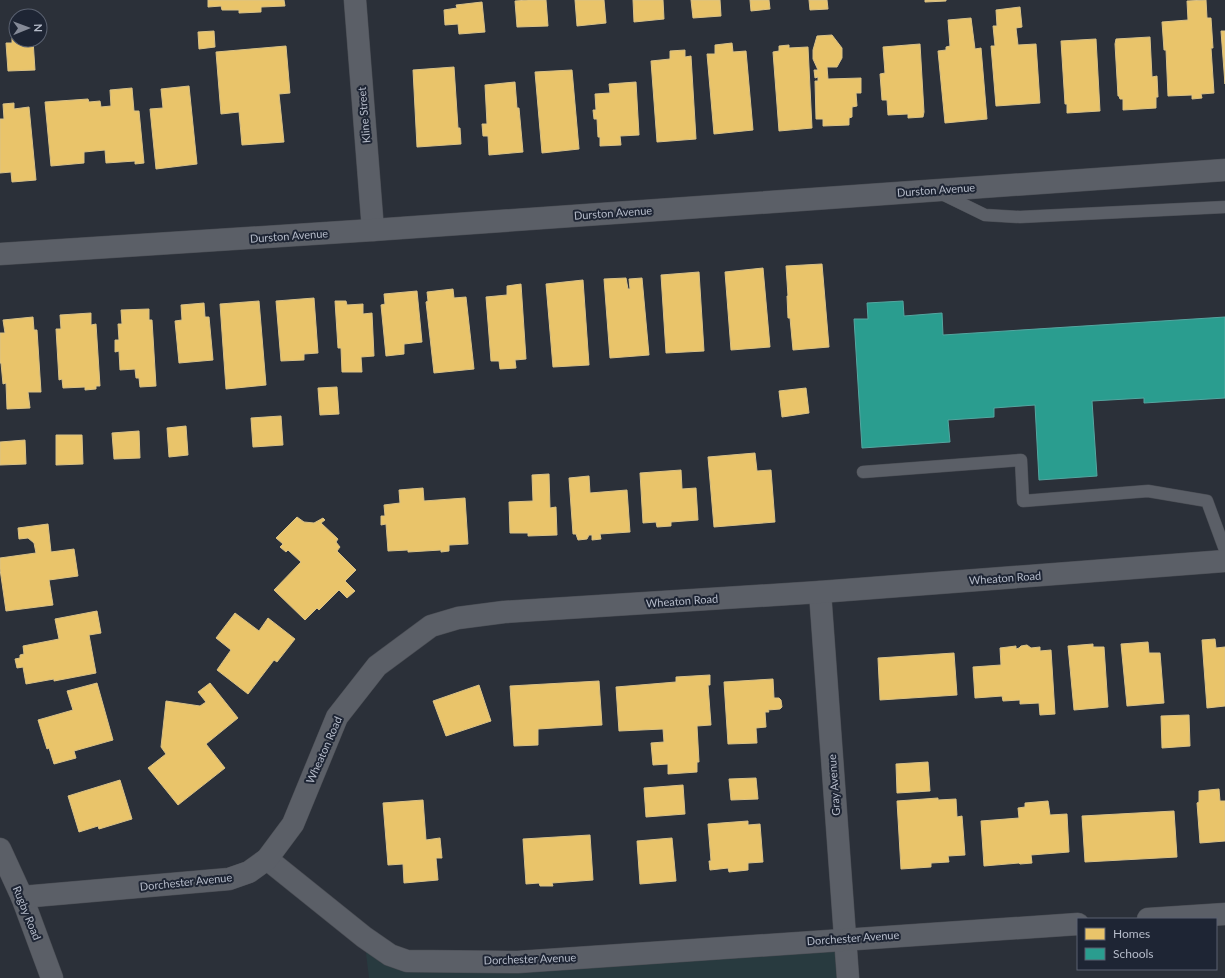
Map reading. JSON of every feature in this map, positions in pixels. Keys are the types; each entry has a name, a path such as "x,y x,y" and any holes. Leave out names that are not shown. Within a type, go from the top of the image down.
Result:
{"street":[{"name":"Kline Street","path":"355,0 373,230"},
{"name":"Durston Avenue","path":"0,254 373,230 1225,170"},
{"name":"Wheaton Road","path":"267,859 293,824 337,717 377,666 431,626 458,618 504,612 820,592 1225,561"},
{"name":"Gray Avenue","path":"820,592 848,978"},
{"name":"Rugby Road","path":"0,850 22,897 52,978"},
{"name":"Dorchester Avenue","path":"22,897 230,879 249,872 267,859 364,937 390,955 407,961 518,962 1077,924"},
{"path":"1163,918 1225,914"}],"lane":[{"path":"935,190 986,215 1020,217 1225,206"},
{"path":"863,472 1021,460 1023,501 1148,492 1207,501 1225,550"}],"shaded area":[{"path":"364,937 407,961 845,939 848,978 369,978"}],"building: Homes":[{"path":"208,0 284,0 285,6 261,7 261,12 239,13 239,10 222,10 221,6 208,7"},
{"path":"546,0 548,26 517,27 515,1"},
{"path":"575,0 604,0 606,23 577,26"},
{"path":"633,0 663,0 664,19 634,22"},
{"path":"691,0 720,0 721,16 693,18"},
{"path":"750,0 769,0 770,9 751,11"},
{"path":"809,0 827,0 828,9 810,10"},
{"path":"925,0 946,0 946,1 925,2"},
{"path":"1206,0 1207,18 1211,18 1214,93 1201,94 1202,98 1192,99 1192,95 1168,96 1166,50 1164,50 1162,22 1188,20 1187,1"},
{"path":"482,2 485,32 459,34 458,24 445,25 444,10 457,8 456,5"},
{"path":"1020,7 1022,27 1016,28 1018,45 1036,44 1040,103 996,106 991,46 995,46 993,26 997,26 996,10"},
{"path":"971,18 975,49 981,48 987,119 945,123 938,51 946,50 946,47 950,46 948,20"},
{"path":"214,31 215,47 199,49 198,32"},
{"path":"1221,31 1225,31 1225,84"},
{"path":"832,35 842,48 842,58 837,67 827,67 828,79 861,78 861,93 856,93 857,106 852,107 852,117 849,118 849,125 823,126 823,119 816,119 815,81 818,81 818,77 815,78 814,70 818,70 813,59 813,50 817,36"},
{"path":"1150,37 1152,77 1157,76 1158,97 1156,97 1156,108 1123,110 1123,99 1120,99 1118,96 1116,39"},
{"path":"1096,39 1100,111 1067,113 1067,104 1065,104 1061,41"},
{"path":"6,43 8,43 8,48 34,48 35,70 8,71"},
{"path":"732,43 733,52 746,51 753,130 714,134 707,54 715,54 715,45"},
{"path":"920,44 924,112 923,117 908,118 908,114 888,115 887,100 882,100 880,74 885,73 883,47"},
{"path":"789,45 789,48 808,47 812,128 779,131 773,52 779,51 779,46"},
{"path":"286,46 290,93 279,94 284,142 242,145 239,112 221,114 216,52"},
{"path":"685,50 685,57 691,56 696,139 657,142 651,61 670,59 670,51"},
{"path":"454,67 458,128 460,128 461,144 417,147 413,70"},
{"path":"572,70 579,149 542,153 535,72"},
{"path":"515,82 523,152 489,155 488,136 483,136 482,124 487,124 485,85"},
{"path":"636,82 639,135 620,136 621,145 600,146 597,119 594,119 593,110 596,110 595,94 610,93 609,84"},
{"path":"189,86 197,164 156,169 150,109 163,108 161,89"},
{"path":"132,88 134,111 139,111 144,163 135,164 135,161 106,163 105,150 84,152 84,163 51,166 45,102 88,99 89,102 100,101 101,107 111,106 110,90"},
{"path":"14,103 14,109 29,107 36,180 12,182 11,172 0,173 0,119 4,119 3,104"},
{"path":"822,264 829,347 793,350 790,318 788,318 786,266"},
{"path":"763,268 770,347 731,350 725,272"},
{"path":"699,272 704,351 666,353 661,275"},
{"path":"626,278 628,289 630,289 629,279 642,278 649,355 610,358 604,279"},
{"path":"583,280 589,365 553,367 546,284"},
{"path":"521,284 526,359 515,360 516,368 500,369 499,361 491,361 486,297 507,295 507,286"},
{"path":"453,289 454,298 466,297 474,369 434,373 426,302 428,301 427,292"},
{"path":"417,291 422,342 404,344 404,354 386,356 381,305 385,304 384,294"},
{"path":"314,298 318,353 304,354 304,360 281,361 276,301"},
{"path":"259,301 266,385 226,389 220,304"},
{"path":"335,301 346,301 347,305 363,304 363,314 372,313 374,356 361,357 362,372 342,372 341,348 338,348"},
{"path":"204,303 205,317 209,317 213,360 179,363 175,321 182,320 181,305"},
{"path":"149,309 149,320 152,320 156,386 140,387 139,378 136,378 135,369 120,370 119,351 115,352 115,340 119,340 118,324 122,324 121,310"},
{"path":"91,313 91,325 96,324 100,386 96,386 96,389 85,390 85,387 63,388 62,379 59,380 56,329 61,329 60,315"},
{"path":"33,317 34,330 37,330 41,392 28,392 30,408 7,409 6,383 3,384 0,363 0,333 5,333 3,320"},
{"path":"337,387 339,414 320,415 318,388"},
{"path":"806,388 809,413 782,417 779,391"},
{"path":"281,416 283,445 253,447 251,418"},
{"path":"186,426 188,455 169,457 167,428"},
{"path":"139,431 140,458 114,459 112,433"},
{"path":"56,435 82,435 83,464 56,465"},
{"path":"25,440 26,464 0,465 0,442"},
{"path":"755,453 757,471 771,470 775,522 714,527 708,457"},
{"path":"681,470 682,489 696,488 698,520 671,522 671,526 657,527 656,522 643,523 640,473"},
{"path":"549,474 550,508 556,507 557,535 528,536 528,533 510,533 509,502 533,501 532,475"},
{"path":"589,476 590,493 627,490 630,532 600,534 601,539 592,540 592,535 589,535 587,539 578,540 576,534 573,534 569,478"},
{"path":"423,488 424,501 465,498 468,544 449,545 449,551 441,552 441,550 408,552 408,550 388,551 386,524 381,525 381,516 385,516 384,505 400,503 399,490"},
{"path":"297,517 304,522 314,523 323,518 325,520 321,523 338,539 336,542 340,547 337,551 356,570 345,581 355,591 347,598 339,590 319,610 317,608 305,620 274,590 301,562 288,550 286,552 280,547 283,544 276,538"},
{"path":"48,524 51,552 74,549 78,576 49,580 53,605 6,611 0,569 0,558 36,553 34,543 28,538 19,539 18,528"},
{"path":"97,611 101,633 89,635 96,673 54,681 54,679 26,684 23,667 17,668 15,659 20,658 20,655 24,654 23,646 59,639 55,619"},
{"path":"235,613 259,631 268,618 295,639 277,662 274,660 248,694 217,670 231,650 216,638"},
{"path":"1215,639 1216,648 1225,647 1225,706 1207,708 1202,640"},
{"path":"1148,642 1149,653 1160,653 1164,703 1127,706 1121,644"},
{"path":"1093,644 1093,647 1104,647 1108,707 1074,710 1068,646"},
{"path":"1027,645 1031,648 1040,647 1040,651 1051,650 1055,714 1040,715 1039,703 1020,704 1020,700 1003,701 1002,696 975,698 973,667 1001,665 1000,648 1016,646 1016,649"},
{"path":"954,653 957,695 880,700 878,658"},
{"path":"710,675 710,685 708,685 711,725 697,726 699,762 697,762 697,772 668,774 668,764 653,765 651,743 664,742 663,729 619,731 616,687 676,682 676,677"},
{"path":"773,679 774,698 779,698 781,700 782,707 780,709 768,710 769,712 765,712 766,727 756,728 757,743 728,744 724,682"},
{"path":"599,681 602,725 538,729 538,745 514,746 510,686"},
{"path":"97,683 113,740 74,751 76,758 54,764 49,748 47,749 38,720 73,710 67,691"},
{"path":"210,683 238,718 206,744 225,768 178,805 148,768 166,754 161,747 166,701 200,706 206,702 198,692"},
{"path":"479,685 491,721 446,736 433,701"},
{"path":"1189,715 1190,746 1162,748 1161,716"},
{"path":"928,762 930,791 897,793 896,764"},
{"path":"756,778 758,799 731,800 729,779"},
{"path":"120,780 132,819 99,829 98,826 79,832 68,796"},
{"path":"683,785 685,814 646,817 644,788"},
{"path":"1219,789 1220,801 1225,801 1225,841 1200,843 1197,803 1199,802 1199,791"},
{"path":"938,798 938,800 956,799 957,817 962,816 965,855 948,856 949,862 931,863 931,867 901,869 897,801"},
{"path":"423,800 426,840 440,838 442,858 436,858 438,880 404,883 403,864 388,865 383,803"},
{"path":"1048,801 1050,815 1067,814 1069,852 1031,855 1032,863 984,866 981,821 1019,818 1018,808 1025,807 1025,803"},
{"path":"1174,811 1177,857 1085,862 1082,816"},
{"path":"748,821 748,825 760,824 763,862 748,863 748,870 729,872 728,868 710,870 709,861 711,861 708,824"},
{"path":"590,835 593,880 552,883 553,886 540,886 539,883 526,884 523,839"},
{"path":"672,838 676,881 640,884 637,841"}],"building: Schools":[{"path":"903,301 904,316 942,313 943,335 1225,317 1225,398 1144,403 1144,398 1092,401 1097,476 1039,480 1035,405 994,408 994,417 948,420 950,442 862,448 854,319 868,319 867,303"}]}
